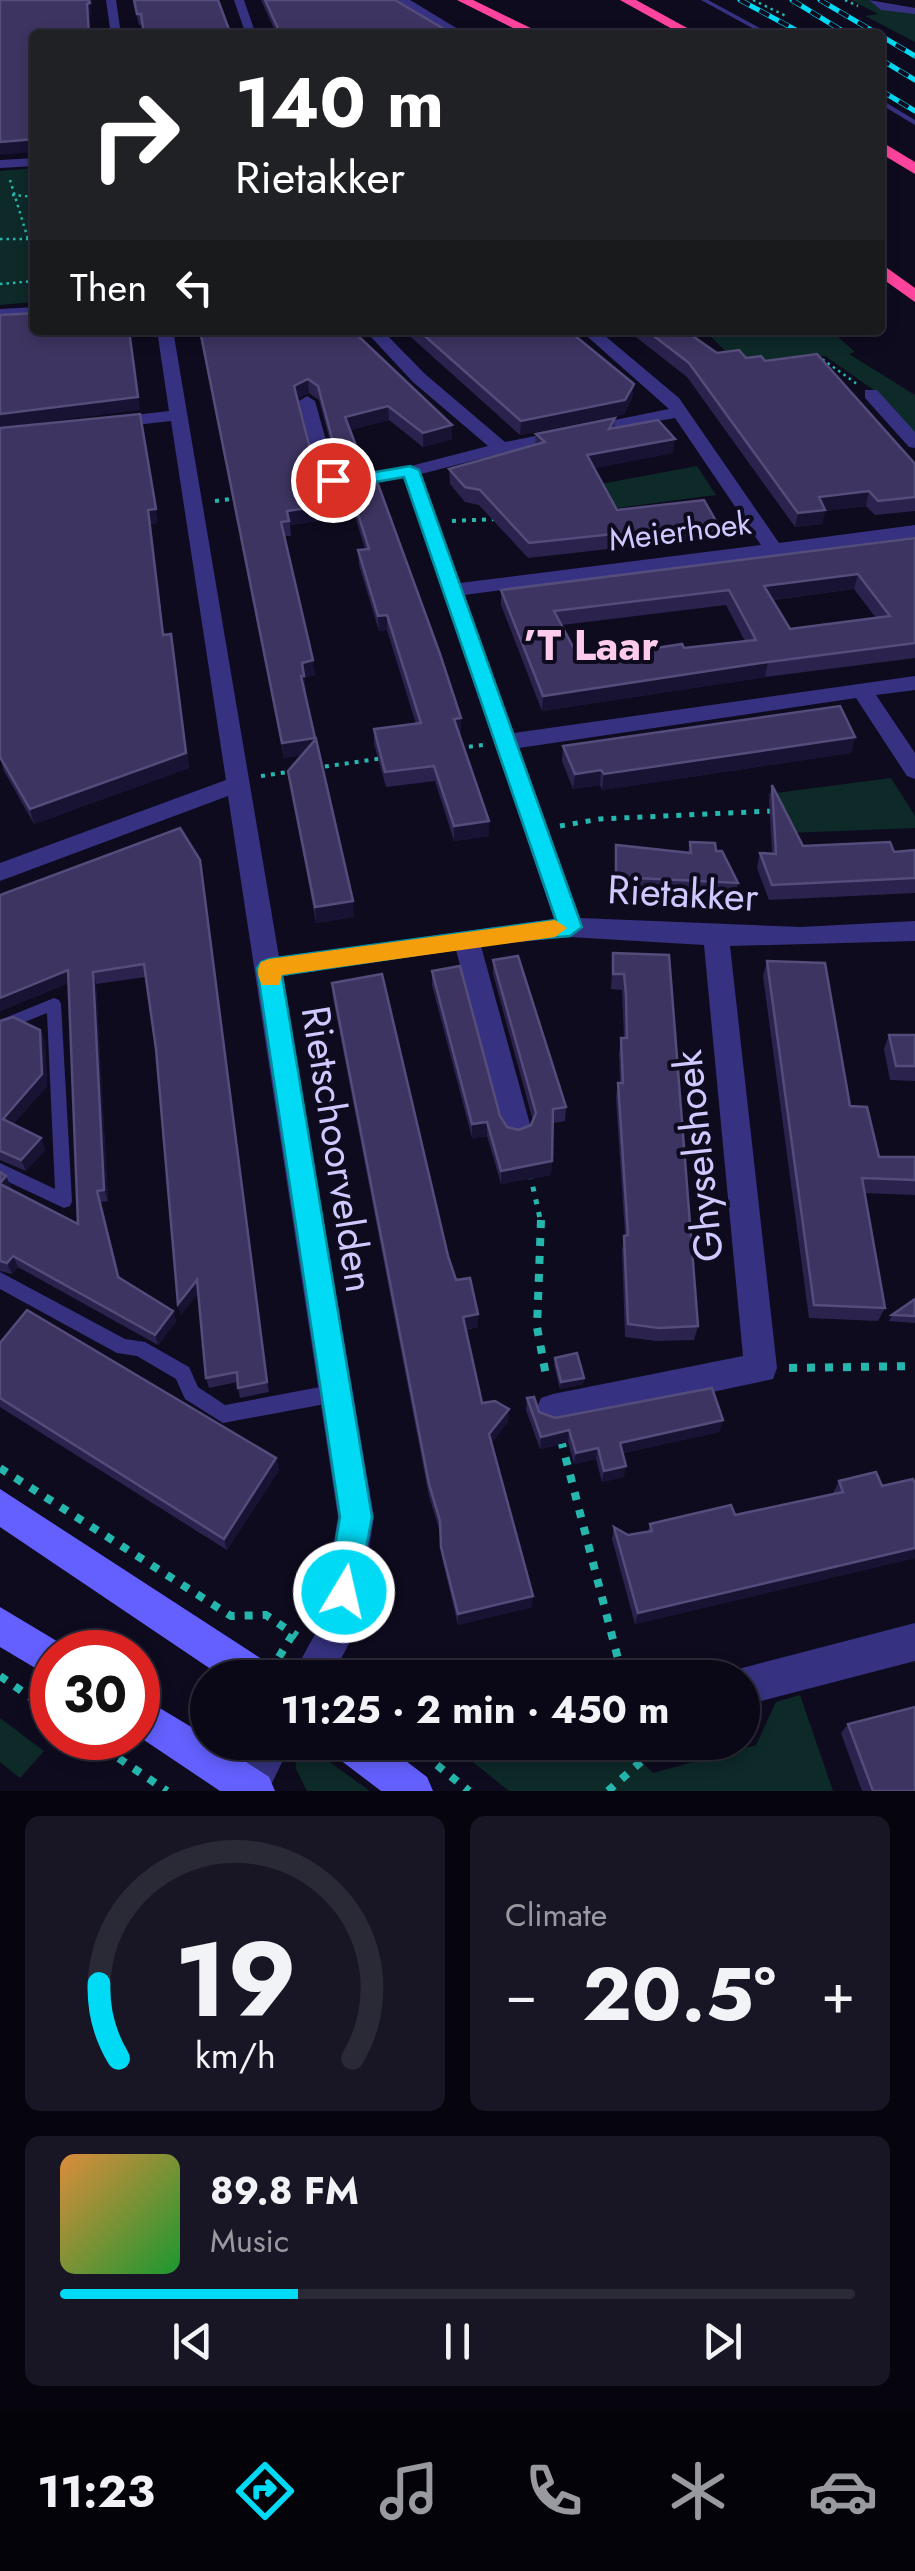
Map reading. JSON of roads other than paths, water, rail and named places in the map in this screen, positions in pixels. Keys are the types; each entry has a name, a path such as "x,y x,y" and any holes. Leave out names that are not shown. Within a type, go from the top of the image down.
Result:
{"highway":[{"path":"463,0 527,30"},
{"path":"626,0 683,30"},
{"path":"885,149 915,169"},
{"path":"885,272 915,297"}],"street":[{"path":"111,0 115,30"},
{"path":"240,0 250,30"},
{"path":"402,0 453,30"},
{"path":"874,0 885,8 915,10"},
{"path":"4,169 30,163"},
{"path":"0,314 30,312"},
{"name":"Rietschoorvelden","path":"166,335 356,1517 338,1630 320,1660"},
{"path":"379,335 419,378 500,448"},
{"path":"594,335 682,412 774,549"},
{"path":"871,394 915,443"},
{"path":"307,400 326,472 333,480 347,482 604,424 682,412"},
{"path":"90,424 178,416"},
{"path":"410,470 570,927"},
{"name":"Meierhoek","path":"453,590 915,531"},
{"path":"506,742 915,683"},
{"path":"862,691 915,772"},
{"path":"0,872 236,785"},
{"name":"Rietakker","path":"269,968 570,927 801,937 915,931"},
{"name":"Ghyselshoek","path":"553,1410 761,1368 716,936"},
{"path":"466,939 517,1128"},
{"path":"0,1506 231,1660"},
{"path":"0,1625 30,1645"},
{"path":"760,1681 915,1642"},
{"path":"160,1728 252,1789 266,1760"},
{"path":"373,1760 413,1791"}],"lane":[{"path":"704,0 761,30"},
{"path":"885,103 915,123"},
{"path":"0,1026 54,1004 64,1201 0,1170"},
{"path":"0,1280 122,1347 139,1348 182,1373 191,1393 224,1414 336,1393"}],"railway":[{"path":"740,0 796,30"},
{"path":"792,0 841,30"},
{"path":"820,0 871,30"},
{"path":"885,38 915,56"},
{"path":"885,62 915,80"},
{"path":"885,93 915,111"}],"district":[{"name":"’T Laar","path":"591,645"}]}
